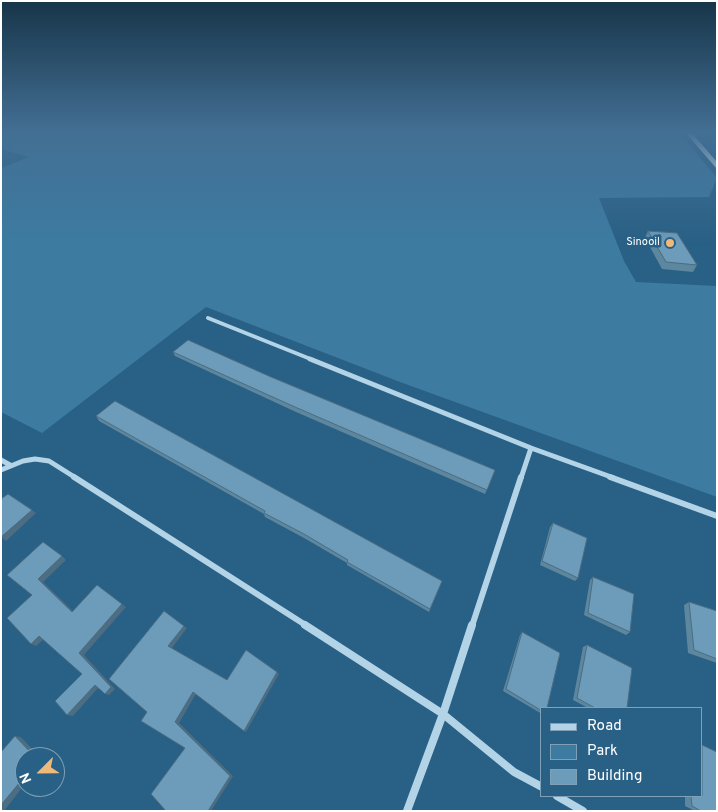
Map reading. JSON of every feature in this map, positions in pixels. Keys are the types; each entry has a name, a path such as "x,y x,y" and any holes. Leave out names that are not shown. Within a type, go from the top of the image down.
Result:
{"street":[{"path":"208,318 531,448 717,516"},
{"path":"407,811 443,714 531,448"},
{"path":"1,470 10,465 35,459 49,461 443,714 514,772 540,786"},
{"path":"1,460 10,465"},
{"path":"559,797 583,811"}],"green space":[{"path":"1,170 710,170 717,178 709,197 599,198 624,261 636,282 717,286 717,497 400,382 206,307 42,433 1,412"}],"building":[{"path":"648,231 677,233 697,265 666,262"},
{"path":"188,340 271,377 495,470 487,490 173,352"},
{"path":"115,401 442,581 430,609 347,562 348,560 304,534 264,513 265,511 96,416"},
{"path":"8,494 32,510 1,537 1,499"},
{"path":"553,523 587,538 578,578 542,561"},
{"path":"43,542 62,556 38,579 72,612 97,585 122,604 79,653 111,687 105,694 95,685 67,715 55,701 82,674 39,636 31,644 7,618 32,595 7,575"},
{"path":"593,577 634,594 630,632 588,613"},
{"path":"689,602 717,611 717,659 694,650"},
{"path":"164,611 184,626 168,646 227,680 246,650 277,672 244,731 193,692 175,722 230,776 208,811 166,811 151,794 185,748 141,721 147,712 109,679"},
{"path":"522,632 560,653 547,707 540,707 540,710 506,689"},
{"path":"587,645 632,668 627,707 593,707 577,698"},
{"path":"15,736 25,747 15,747 15,788 1,805 1,752"},
{"path":"703,745 717,752 717,811 701,811 692,806 691,797 703,797"}],"place":[{"name":"Sinooil","path":"670,243"}]}
